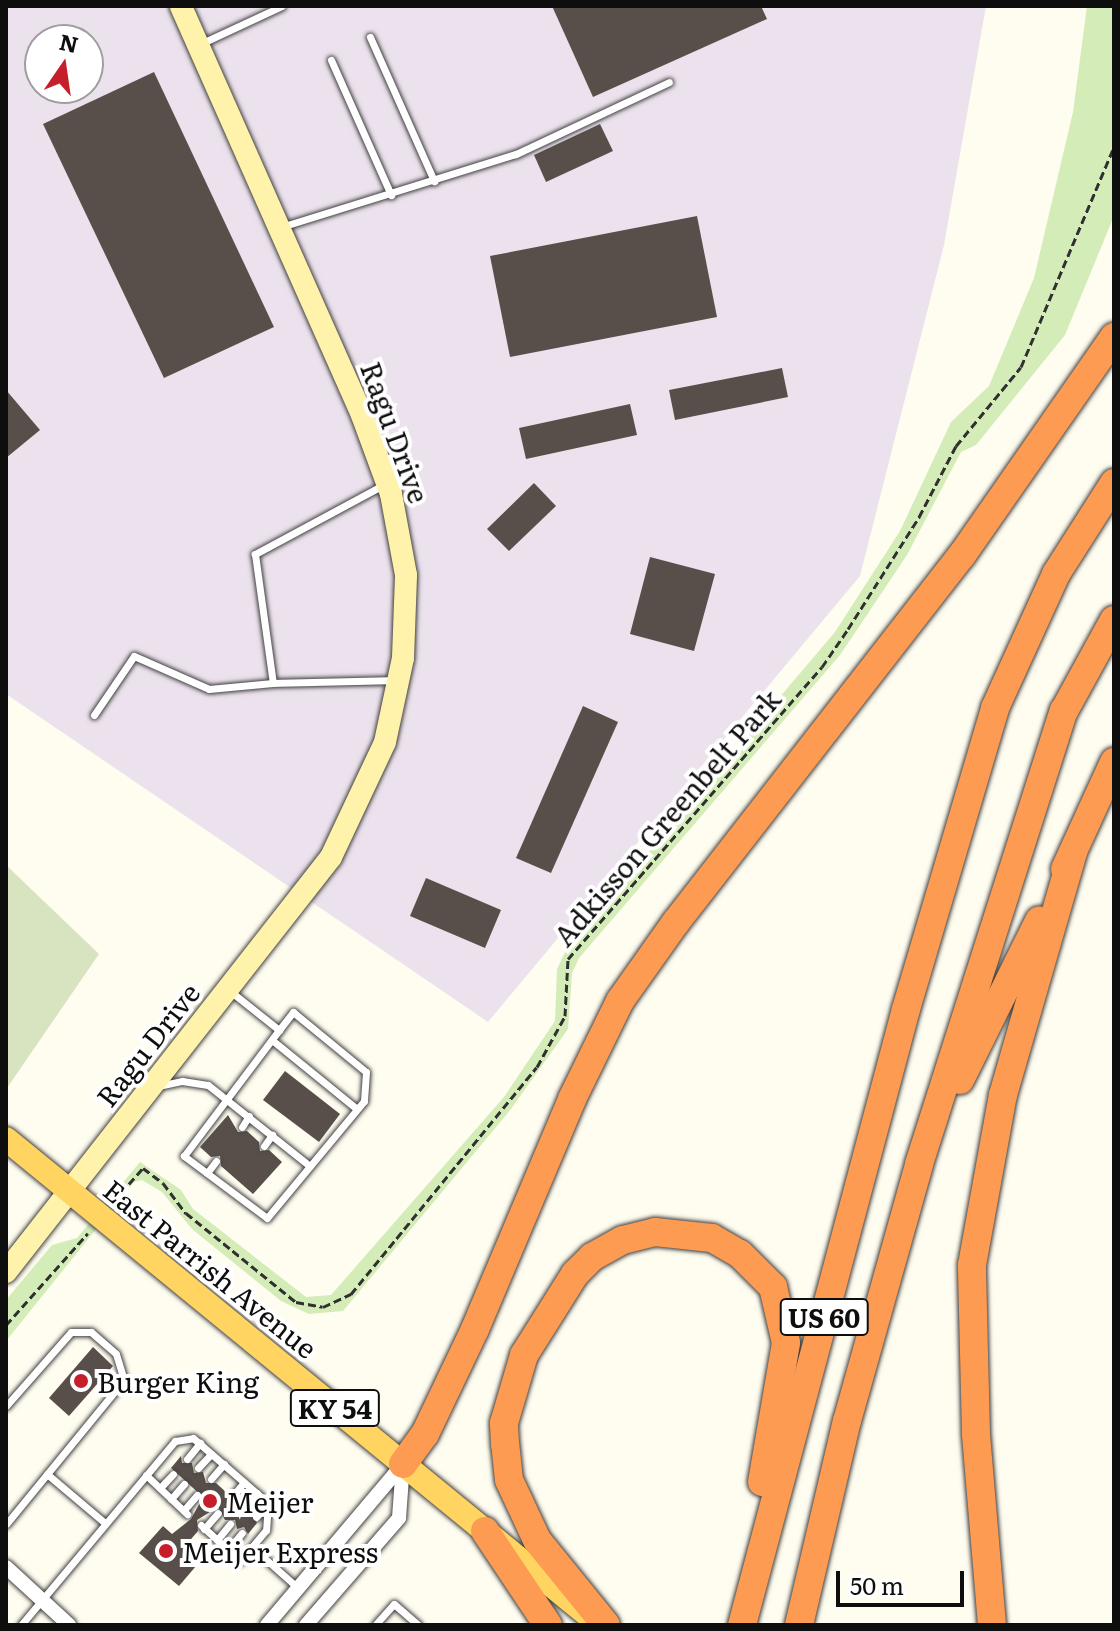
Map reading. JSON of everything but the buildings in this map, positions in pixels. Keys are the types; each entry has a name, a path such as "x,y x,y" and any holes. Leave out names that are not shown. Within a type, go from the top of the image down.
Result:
{"highway":[{"path":"403,1464 425,1434 475,1329 572,1099 620,1001 676,922 962,555 1114,337"},
{"name":"US 60","path":"739,1625 906,1009 995,708 1056,574 1114,483"},
{"name":"US 60","path":"799,1625 847,1421 919,1164 1064,711 1114,620"},
{"path":"919,1164 1073,853 1114,762"},
{"path":"992,1625 976,1434 972,1265 1003,1095 1073,853"},
{"path":"603,1625 537,1540 521,1511 509,1480 504,1423 524,1355 575,1274 623,1240 655,1232 701,1236 728,1245 773,1287 782,1310 786,1343 781,1381 739,1625"},
{"path":"485,1531 548,1625"}],"main road":[{"name":"East Parrish Avenue","path":"6,1139 603,1625"}],"street":[{"name":"Ragu Drive","path":"6,1272 331,857 353,821 385,742 399,680 406,575 387,484 181,6"},
{"path":"267,1625 403,1464"},
{"path":"306,1625 399,1518 403,1464"},
{"path":"6,1567 69,1625"}],"lane":[{"path":"198,45 282,6"},
{"path":"370,37 434,181"},
{"path":"331,60 391,195"},
{"path":"279,228 516,154 669,82"},
{"path":"273,683 255,554 387,484"},
{"path":"94,715 134,656 209,689 273,683 399,680"},
{"path":"228,989 279,1030"},
{"path":"293,1012 366,1072 364,1101 267,1218 184,1156 279,1030 293,1012"},
{"path":"272,1040 357,1109"},
{"path":"151,1088 182,1081 208,1085 310,1166"},
{"path":"242,1127 249,1116"},
{"path":"264,1146 272,1135"},
{"path":"207,1173 216,1161"},
{"path":"230,1190 238,1181"},
{"path":"6,1406 71,1332 91,1332 116,1354 124,1380 6,1524"},
{"path":"21,1625 175,1441 193,1438 268,1503"},
{"path":"187,1459 200,1443"},
{"path":"198,1468 211,1454"},
{"path":"211,1479 224,1464"},
{"path":"47,1474 105,1523"},
{"path":"160,1488 173,1474"},
{"path":"146,1475 186,1512 197,1495"},
{"path":"232,1497 244,1482"},
{"path":"171,1499 184,1484"},
{"path":"244,1507 257,1493"},
{"path":"256,1517 268,1503"},
{"path":"218,1513 202,1527 240,1561 266,1530 268,1503"},
{"path":"6,1504 16,1512"},
{"path":"217,1540 230,1524"},
{"path":"228,1550 242,1533"},
{"path":"252,1547 298,1588"},
{"path":"375,1625 394,1604 418,1625"}],"path":[{"name":"Adkisson Greenbelt Park","path":"6,1325 143,1168 163,1183 186,1213 296,1302 323,1307 351,1294 537,1067 565,1016 568,959 822,667 848,629 919,517 956,446 1021,367 1114,147"}],"shaded area":[{"path":"6,6 986,6 944,245 860,576 488,1022 6,694"}],"green space":[{"path":"1087,6 1114,6 1114,216 1065,335 976,445 961,452 907,555 840,655 579,958 572,973 568,1029 511,1109 343,1311 309,1314 281,1301 192,1229 162,1192 142,1180 134,1182 6,1341 6,1300 52,1245 77,1238 140,1162 181,1190 193,1209 306,1297 331,1295 504,1097 555,1021 557,969 567,948 835,632 900,531 951,422 989,386 1034,278 1073,112"},
{"path":"6,865 99,954 7,1088 6,1087"}],"place":[{"name":"Burger King","path":"81,1381"},
{"name":"Meijer","path":"210,1501"},
{"name":"Meijer Express","path":"166,1551"}]}
